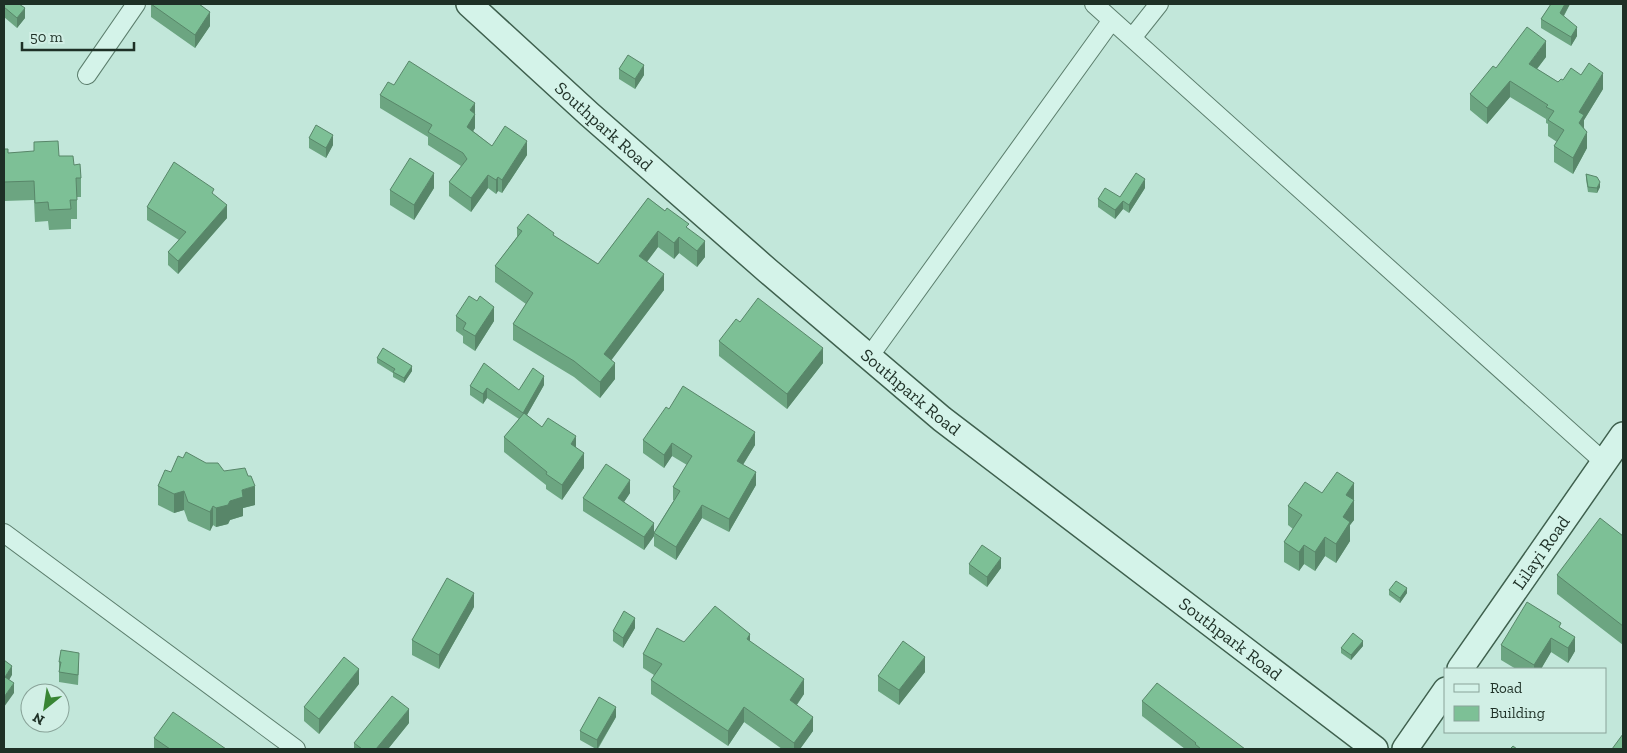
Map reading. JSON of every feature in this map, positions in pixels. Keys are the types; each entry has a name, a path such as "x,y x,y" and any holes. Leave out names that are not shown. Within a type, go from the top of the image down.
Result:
{"street":[{"path":"87,75 136,4"},
{"name":"Southpark Road","path":"469,4 589,114 942,419 1375,749"},
{"path":"1094,4 1604,462"},
{"path":"1132,38 1159,4"},
{"path":"869,357 1112,20"},
{"name":"Lilayi Road","path":"1461,668 1623,435"},
{"path":"4,533 296,749"},
{"path":"1405,749 1444,693"}],"building":[{"path":"4,4 19,4 25,8 17,18 4,7"},
{"path":"151,4 199,4 210,12 195,35"},
{"path":"1551,4 1565,4 1560,13 1577,27 1571,37 1541,19"},
{"path":"1527,27 1546,41 1529,64 1558,82 1561,79 1563,80 1571,68 1581,75 1589,63 1603,73 1579,112 1584,115 1579,123 1587,132 1573,158 1554,146 1564,130 1548,120 1554,111 1546,107 1548,105 1510,81 1487,108 1470,94 1493,66 1496,68"},
{"path":"628,55 644,65 635,79 619,69"},
{"path":"409,61 475,103 470,110 475,114 467,127 492,146 505,126 527,141 502,180 498,177 496,180 488,175 471,198 449,182 467,159 463,153 428,132 432,125 380,95 388,82 394,85"},
{"path":"316,125 333,135 326,148 309,138"},
{"path":"58,141 59,156 73,156 74,165 80,164 81,178 76,178 77,200 70,200 71,209 49,210 48,202 35,203 34,181 4,182 4,149 8,149 8,153 34,151 34,142"},
{"path":"410,158 434,173 414,205 390,190"},
{"path":"174,162 214,189 212,193 227,205 178,261 168,252 186,232 147,207"},
{"path":"1136,173 1145,179 1129,205 1123,201 1115,210 1098,199 1105,188 1120,197"},
{"path":"1586,174 1597,177 1600,182 1597,188 1588,187"},
{"path":"648,198 665,211 667,208 689,224 686,227 705,241 697,251 679,237 674,243 658,231 639,256 664,274 604,354 615,363 600,382 574,361 513,324 533,293 495,266 522,231 517,228 528,214 554,233 553,235 598,264"},
{"path":"469,296 477,301 480,296 494,307 475,336 463,329 466,323 456,316"},
{"path":"758,298 823,348 787,394 719,341 736,319 740,322"},
{"path":"383,348 412,366 404,378 393,372 395,369 377,358"},
{"path":"484,363 519,390 533,368 544,376 523,413 487,388 483,394 470,386"},
{"path":"683,386 755,432 737,461 756,472 729,519 702,505 676,547 654,533 680,491 673,487 692,456 672,443 664,455 643,440 666,407 669,409"},
{"path":"524,413 542,427 548,418 576,436 571,444 584,453 562,485 546,474 547,472 504,437"},
{"path":"186,452 206,463 218,463 224,471 245,468 255,486 242,490 243,497 230,501 228,505 216,508 213,506 210,512 188,502 184,491 174,494 158,486 165,470 171,472 178,456 183,458"},
{"path":"606,464 630,480 618,498 654,523 644,537 583,498"},
{"path":"1337,472 1354,483 1346,495 1354,500 1343,517 1350,522 1336,544 1325,537 1315,552 1304,545 1299,552 1284,542 1302,515 1288,506 1305,482 1322,493"},
{"path":"1600,518 1623,536 1623,626 1557,575"},
{"path":"982,545 1001,558 987,577 969,564"},
{"path":"447,578 474,593 439,655 412,640"},
{"path":"1396,581 1407,588 1400,598 1389,590"},
{"path":"1527,602 1561,623 1559,627 1575,637 1568,648 1551,638 1534,665 1501,645"},
{"path":"715,606 750,634 747,639 804,679 790,700 813,717 794,743 744,707 728,731 651,680 662,664 643,654 657,628 684,642"},
{"path":"624,611 635,618 623,638 613,631"},
{"path":"1353,633 1363,641 1351,655 1341,648"},
{"path":"903,641 925,657 899,690 878,676"},
{"path":"61,650 79,653 78,675 59,672"},
{"path":"344,657 359,669 319,719 304,707"},
{"path":"4,660 12,666 5,677 14,683 4,697"},
{"path":"1157,683 1245,749 1201,749 1142,701"},
{"path":"392,696 409,709 376,749 362,749 354,743"},
{"path":"599,697 616,707 597,740 580,731"},
{"path":"173,712 226,749 170,749 154,738"},
{"path":"1623,734 1623,749 1612,749"}]}
